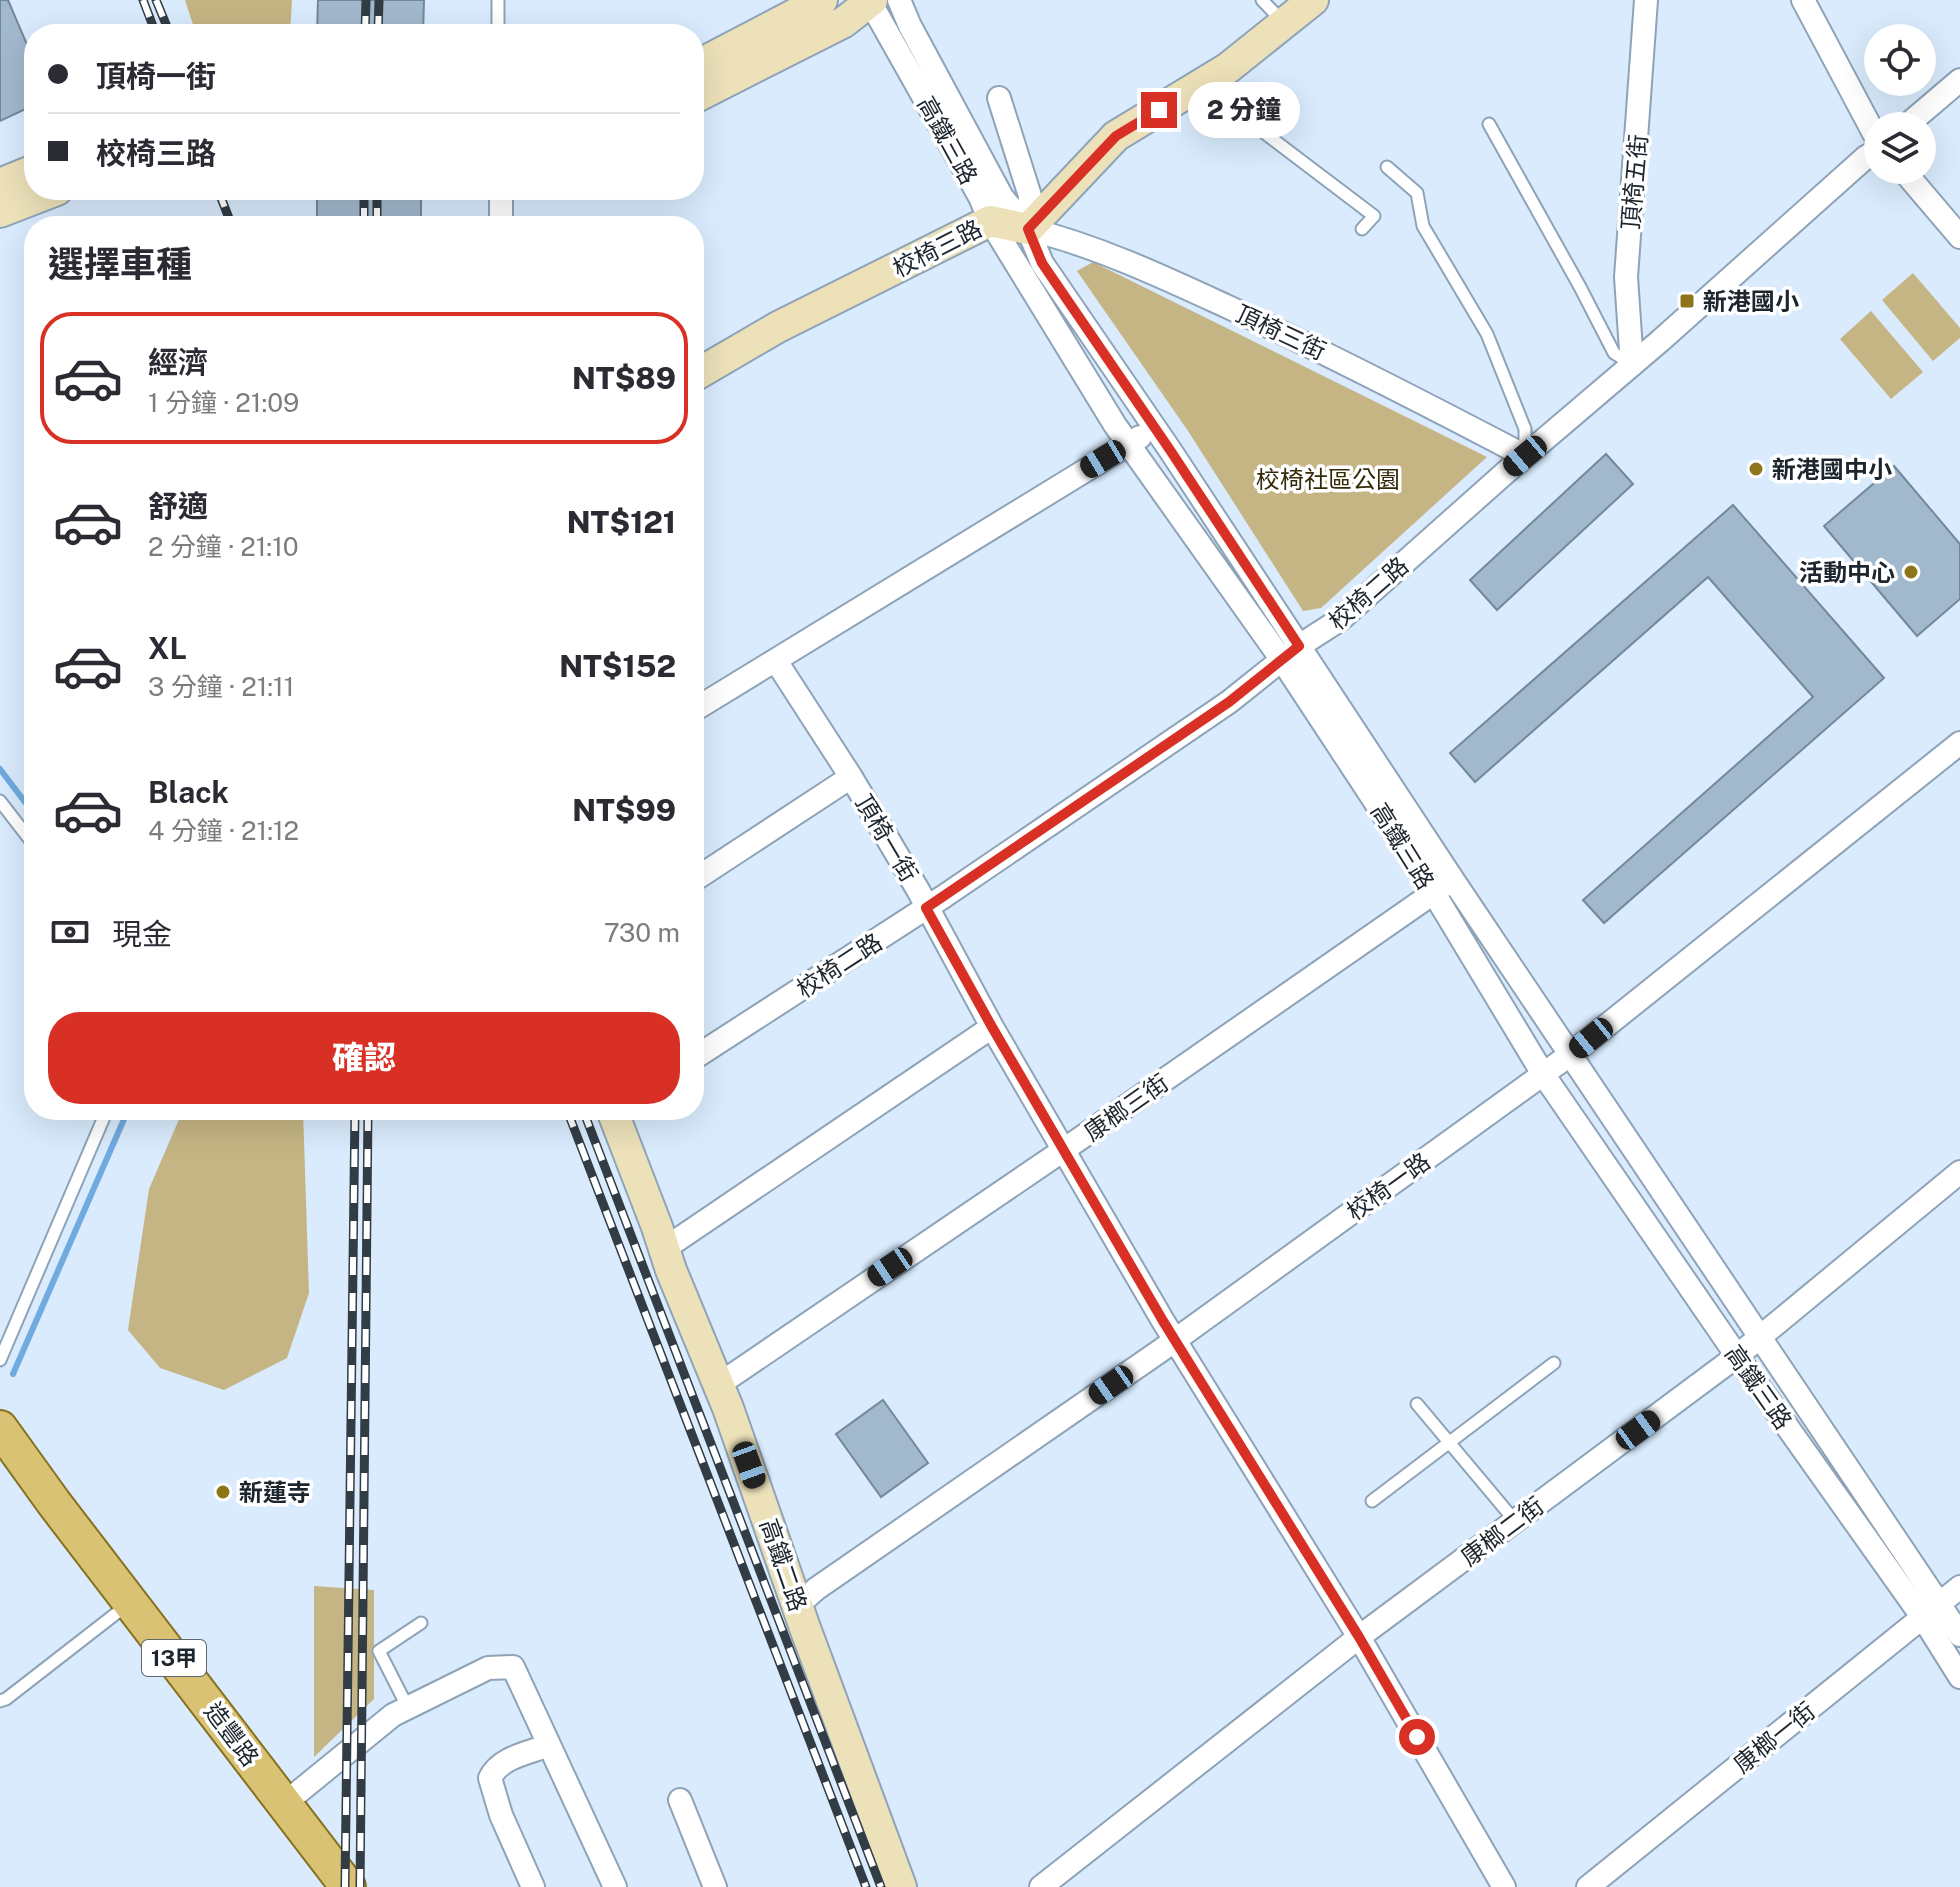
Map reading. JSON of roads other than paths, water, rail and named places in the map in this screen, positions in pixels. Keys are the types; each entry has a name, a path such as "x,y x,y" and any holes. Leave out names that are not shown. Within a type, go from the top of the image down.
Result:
{"main road":[{"name":"造豐路","path":"0,1428 348,1887"}],"street":[{"path":"704,62 822,0"},
{"path":"704,93 844,22 878,0"},
{"name":"高鐵三路","path":"878,0 990,221 1129,443 1291,653 1453,880 1761,1336 1932,1610 1960,1677"},
{"name":"高鐵三路","path":"878,0 910,26 1002,197 1028,229 1042,263 1155,429 1543,1074 1737,1356 1932,1610 1960,1635"},
{"path":"1028,229 1116,136 1228,68 1313,0"},
{"name":"頂椅五街","path":"1632,365 1626,277 1646,0"},
{"path":"1803,0 1864,115"},
{"path":"1922,112 1960,80"},
{"path":"999,98 1030,196 1028,229"},
{"name":"校椅二路","path":"704,1052 926,908 1229,702 1291,653 1341,619 1864,159"},
{"path":"0,184 24,174"},
{"path":"1915,184 1960,237"},
{"path":"0,212 31,200"},
{"name":"校椅三路","path":"704,370 778,327 990,221 1028,229"},
{"name":"頂椅三街","path":"1028,229 1071,240 1160,276 1330,354 1525,456"},
{"path":"704,704 1155,429"},
{"name":"頂椅一街","path":"776,661 851,777 992,1027 1175,1340 1359,1637 1504,1887"},
{"name":"校椅一路","path":"798,1605 816,1589 1175,1340 1571,1054 1960,743"},
{"path":"704,873 851,777"},
{"name":"康榔三街","path":"718,1385 1453,880"},
{"path":"664,1249 992,1027"},
{"name":"高鐵二路","path":"617,1120 718,1385 901,1887"},
{"name":"康榔二街","path":"1041,1887 1359,1637 1737,1356 1960,1172"},
{"name":"康榔一街","path":"1588,1887 1960,1587"},
{"path":"285,1803 393,1715 488,1668 513,1667 615,1887"},
{"path":"533,1887 501,1815 490,1778 505,1761 549,1745"},
{"path":"680,1800 715,1887"}],"lane":[{"path":"498,0 498,24"},
{"path":"1262,0 1284,23"},
{"path":"1201,85 1374,216 1362,229"},
{"path":"1489,124 1614,353 1632,365"},
{"path":"1387,167 1417,193 1423,226 1487,334 1525,429 1525,456"},
{"path":"0,801 24,832"},
{"path":"0,1360 103,1120"},
{"path":"1372,1501 1554,1363"},
{"path":"1417,1404 1515,1521"},
{"path":"0,1701 131,1602"},
{"path":"408,1708 379,1651 421,1623"}],"waterway":[{"path":"0,769 24,801"},
{"path":"13,1374 124,1120"}],"railway":[{"path":"143,0 152,24"},
{"path":"156,0 166,24"},
{"path":"365,24 366,0"},
{"path":"378,24 379,0"},
{"path":"222,200 228,216"},
{"path":"364,200 364,216"},
{"path":"377,200 377,216"},
{"path":"345,1887 355,1120"},
{"path":"360,1887 368,1120"},
{"path":"571,1120 866,1887"},
{"path":"587,1120 881,1887"}],"place":[{"name":"新港國小","path":"1687,301"},
{"name":"新港國中小","path":"1756,469"},
{"name":"活動中心","path":"1911,572"},
{"name":"新蓮寺","path":"223,1492"}],"park label":[{"name":"校椅社區公園","path":"1328,479"}]}
